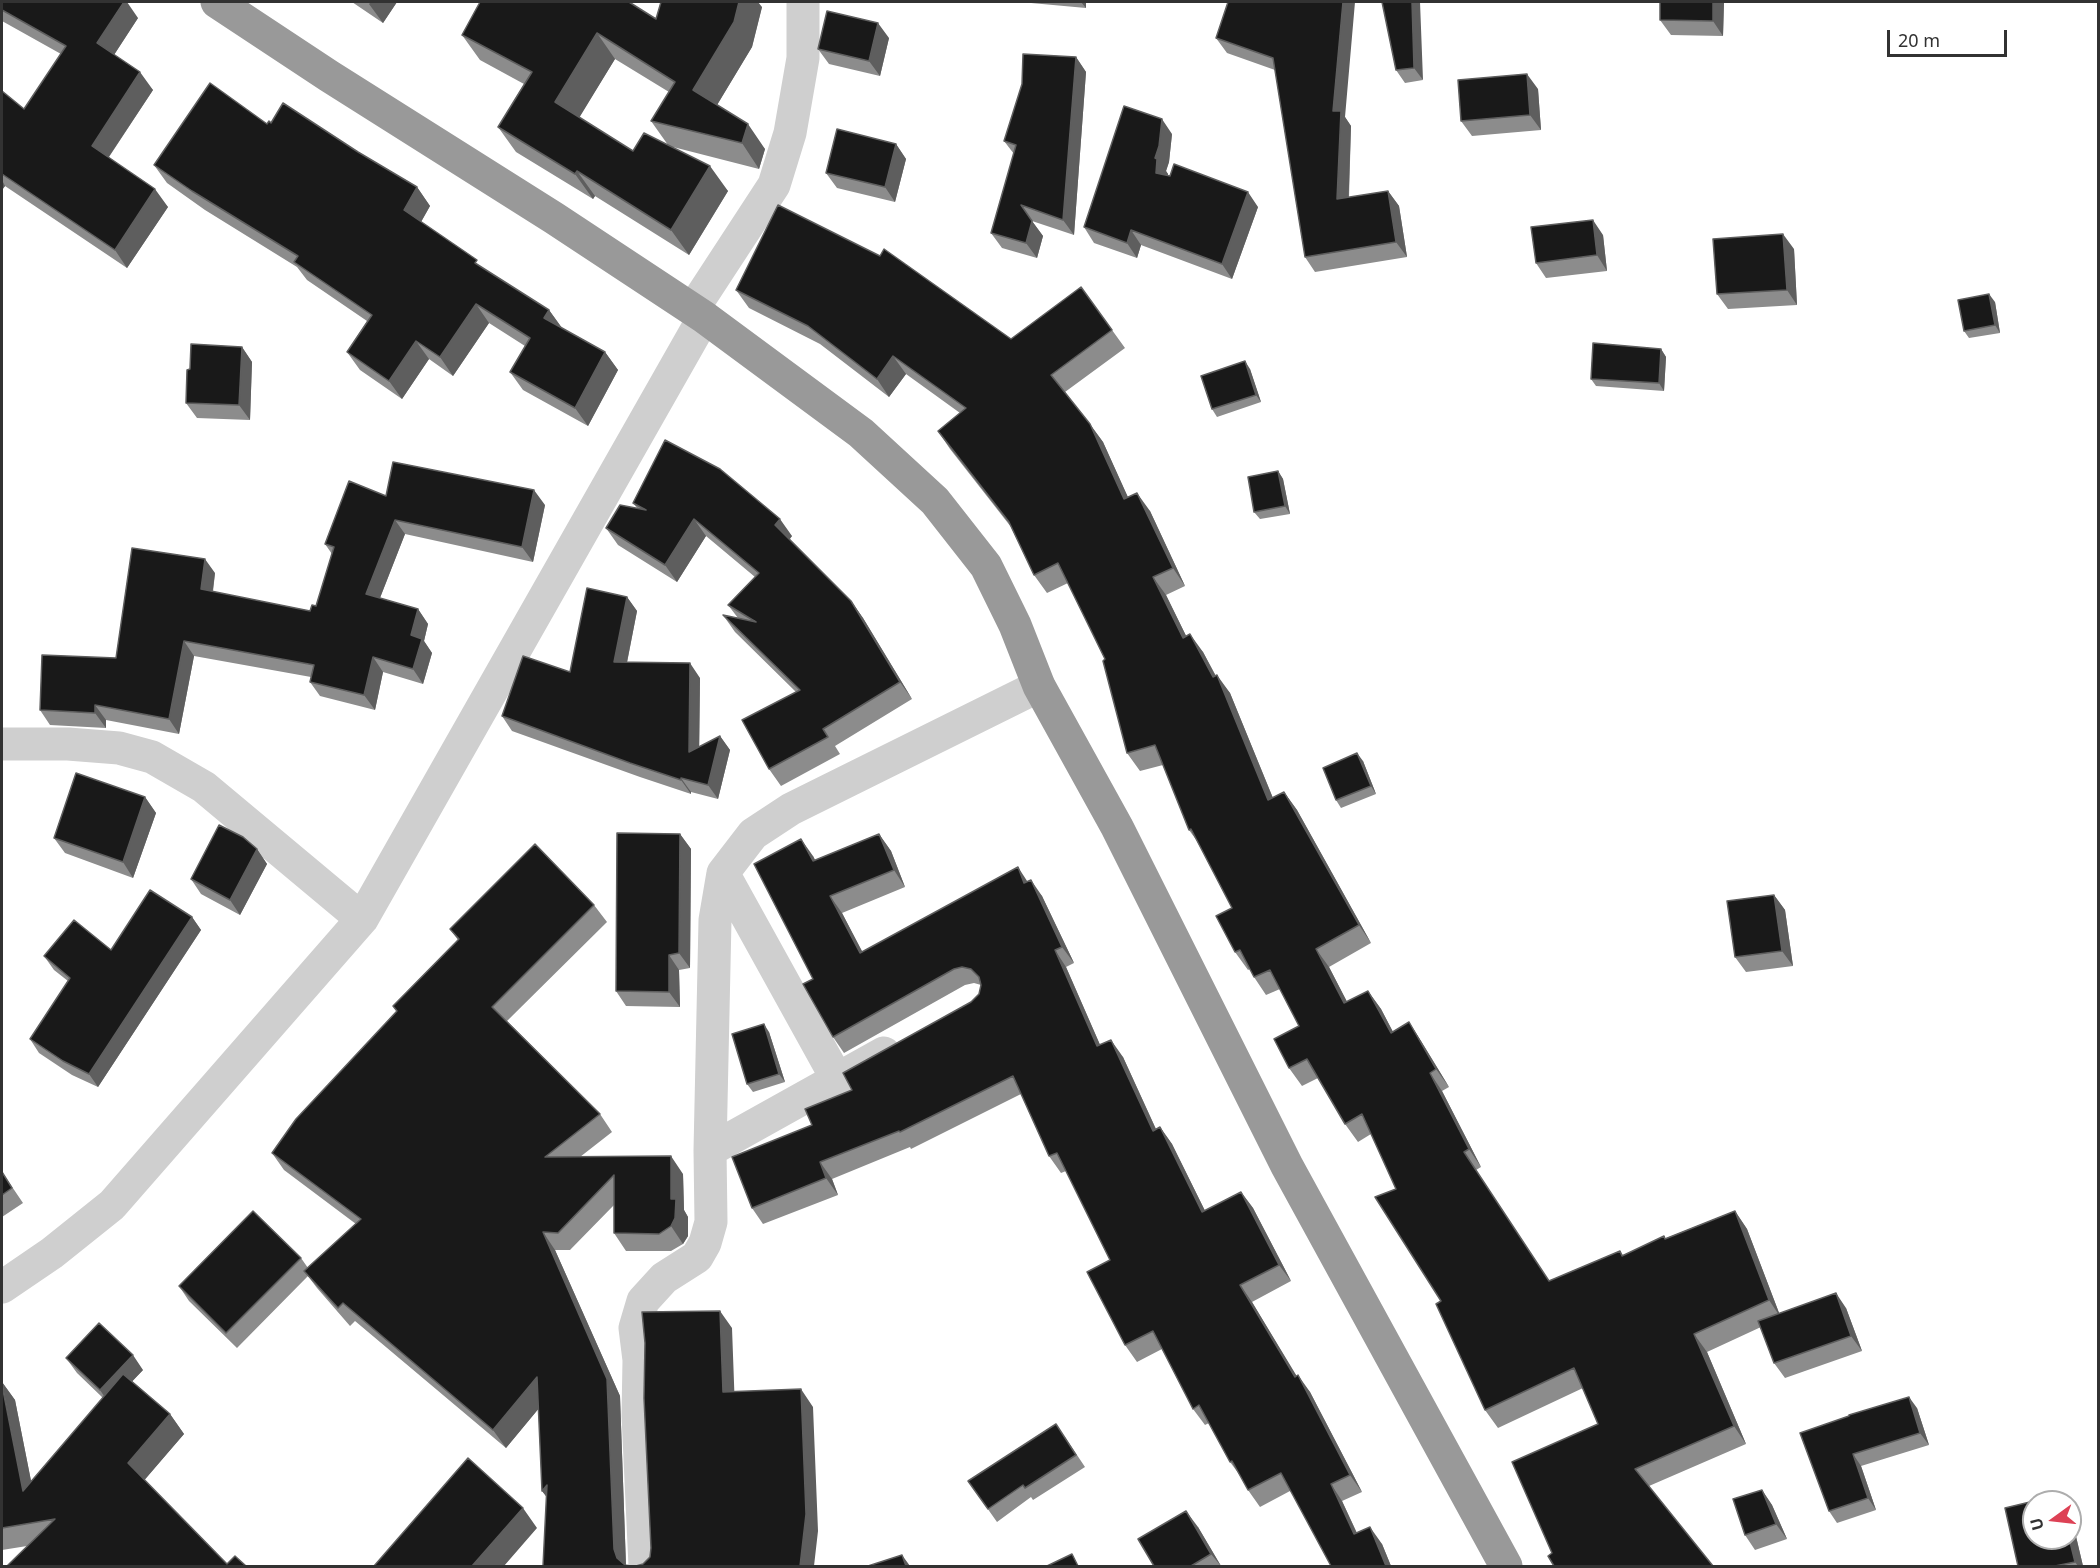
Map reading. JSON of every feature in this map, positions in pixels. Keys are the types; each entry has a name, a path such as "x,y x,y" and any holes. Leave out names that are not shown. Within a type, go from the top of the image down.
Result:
{"highway":[{"path":"217,2 328,76 699,313 861,433 935,501 986,566 1016,625 1039,686 1117,827 1287,1166 1506,1566"}],"street":[{"path":"2,1287 52,1253 112,1205 362,918 699,313 774,186 790,133 803,58 803,2"},
{"path":"645,1566 638,1416 639,1360 635,1328 643,1301 664,1278 697,1257 705,1243 711,1222 710,1150 715,920 723,873 753,834 791,809 1039,686"},
{"path":"2,744 119,747 152,757 204,787 362,918"},
{"path":"723,873 837,1079"},
{"path":"710,1150 906,1041"}],"building":[{"path":"2,2 124,2 97,43 140,72 92,146 155,189 115,250 2,174 2,91 24,109 66,46 2,10"},
{"path":"480,2 629,2 656,19 661,2 739,2 734,22 693,90 748,124 742,143 651,121 675,82 597,33 555,102 633,151 644,133 710,166 671,230 577,171 575,174 498,127 532,72 462,35"},
{"path":"1228,2 1343,2 1333,111 1341,111 1337,199 1388,191 1396,242 1305,257 1273,58 1216,38"},
{"path":"1382,2 1412,2 1414,68 1396,70"},
{"path":"1660,2 1713,2 1713,21 1660,20"},
{"path":"827,11 878,23 869,61 818,49"},
{"path":"1023,54 1076,57 1063,220 1021,205 1032,221 1026,243 991,233 1016,145 1004,141 1022,84"},
{"path":"1527,74 1530,115 1461,121 1458,80"},
{"path":"210,83 267,124 269,121 271,123 283,103 417,187 404,210 477,260 475,263 549,310 544,318 605,352 575,408 510,372 530,338 476,304 440,357 416,341 389,381 347,352 372,315 294,262 298,256 154,165"},
{"path":"1124,106 1162,119 1159,146 1155,158 1157,159 1156,173 1170,176 1174,164 1248,192 1222,264 1131,230 1127,243 1084,227"},
{"path":"837,129 896,144 885,187 826,173"},
{"path":"778,205 880,256 884,249 1011,339 1081,287 1112,330 1051,375 1090,424 1124,499 1137,493 1173,568 1153,577 1183,638 1190,634 1213,677 1217,675 1268,800 1284,792 1359,925 1316,949 1344,1003 1368,991 1391,1033 1409,1022 1436,1069 1430,1073 1469,1149 1464,1152 1549,1281 1620,1251 1622,1256 1664,1236 1665,1239 1735,1211 1769,1300 1694,1334 1734,1426 1635,1469 1713,1566 1554,1566 1548,1556 1552,1553 1512,1462 1598,1424 1574,1368 1485,1410 1436,1304 1441,1301 1375,1197 1396,1189 1362,1114 1345,1124 1307,1059 1289,1068 1274,1039 1299,1026 1270,970 1254,977 1240,950 1235,952 1216,916 1232,908 1191,829 1189,830 1155,745 1127,753 1103,661 1105,659 1058,563 1034,575 1009,522 938,431 966,408 893,356 877,379 808,326 736,290"},
{"path":"1593,220 1597,255 1536,263 1531,227"},
{"path":"1783,234 1787,290 1717,294 1713,239"},
{"path":"1989,294 1995,325 1964,331 1958,300"},
{"path":"1593,343 1661,349 1659,383 1591,379"},
{"path":"191,344 242,347 239,405 186,403"},
{"path":"1245,361 1256,395 1212,409 1201,376"},
{"path":"665,440 720,469 780,519 775,525 851,601 900,682 823,729 828,737 769,769 742,720 800,690 723,615 756,622 728,605 759,573 694,519 665,565 606,528 620,505 646,510 633,503"},
{"path":"393,462 534,490 522,547 395,520 366,594 418,609 411,635 422,639 413,669 373,657 364,695 310,682 314,665 184,641 169,719 95,705 95,713 40,710 42,655 116,658 132,548 205,559 201,589 310,611 312,605 316,606 334,547 325,544 349,481 386,496"},
{"path":"1278,471 1285,506 1254,512 1248,477"},
{"path":"587,588 627,597 614,662 690,663 689,752 720,736 708,785 681,778 681,780 630,763 502,716 523,656 570,672"},
{"path":"1357,753 1371,786 1336,800 1323,768"},
{"path":"76,773 145,797 123,862 54,838"},
{"path":"219,825 243,837 257,849 230,900 191,879"},
{"path":"617,833 680,834 679,953 669,955 669,992 616,991"},
{"path":"879,834 894,870 830,896 860,953 1018,867 1024,883 1031,880 1062,947 1055,950 1097,1046 1111,1040 1153,1131 1160,1127 1202,1212 1241,1192 1279,1265 1240,1285 1295,1377 1298,1375 1350,1475 1331,1484 1354,1534 1370,1527 1386,1566 1331,1566 1281,1473 1248,1490 1199,1405 1193,1409 1153,1331 1125,1345 1087,1272 1110,1260 1057,1153 1049,1156 1013,1076 900,1132 820,1162 826,1178 752,1208 732,1157 812,1125 805,1109 852,1090 843,1073 971,1002 979,994 981,985 979,977 971,969 962,967 954,969 833,1037 803,984 813,979 754,864 801,839 813,861"},
{"path":"535,844 594,905 492,1007 600,1114 545,1157 671,1156 671,1199 676,1199 675,1218 671,1226 659,1234 614,1233 614,1175 558,1233 543,1232 607,1379 614,1549 617,1558 625,1565 631,1566 543,1566 547,1485 542,1491 537,1377 493,1430 343,1303 338,1308 304,1271 361,1219 272,1153 296,1119 397,1011 393,1006 459,939 450,929"},
{"path":"150,890 192,917 89,1074 63,1061 30,1039 70,978 44,956 74,920 111,950"},
{"path":"1774,895 1782,951 1735,957 1727,901"},
{"path":"764,1024 779,1074 747,1084 732,1034"},
{"path":"2,1172 12,1188 2,1195"},
{"path":"253,1211 301,1258 226,1333 179,1286"},
{"path":"1836,1293 1851,1336 1774,1363 1758,1321"},
{"path":"720,1311 723,1392 801,1389 806,1514 800,1566 636,1566 643,1564 650,1557 651,1548 644,1398 645,1343 642,1312"},
{"path":"99,1323 133,1355 100,1390 66,1358"},
{"path":"123,1374 170,1414 128,1463 227,1564 235,1556 246,1566 7,1566 55,1519 2,1528 2,1385 23,1491"},
{"path":"1909,1397 1920,1433 1853,1454 1868,1498 1829,1511 1800,1433"},
{"path":"1056,1424 1076,1455 1025,1488 1023,1485 988,1509 968,1481"},
{"path":"468,1458 523,1508 472,1566 374,1566"},
{"path":"1762,1490 1776,1524 1745,1535 1733,1499"},
{"path":"2022,1504 2022,1550 2072,1550 2075,1562 2055,1566 2018,1566 2005,1508"},
{"path":"1186,1511 1211,1554 1191,1566 1154,1566 1138,1539"},
{"path":"1072,1554 1078,1566 1047,1566"},
{"path":"902,1555 906,1566 868,1566"}]}
